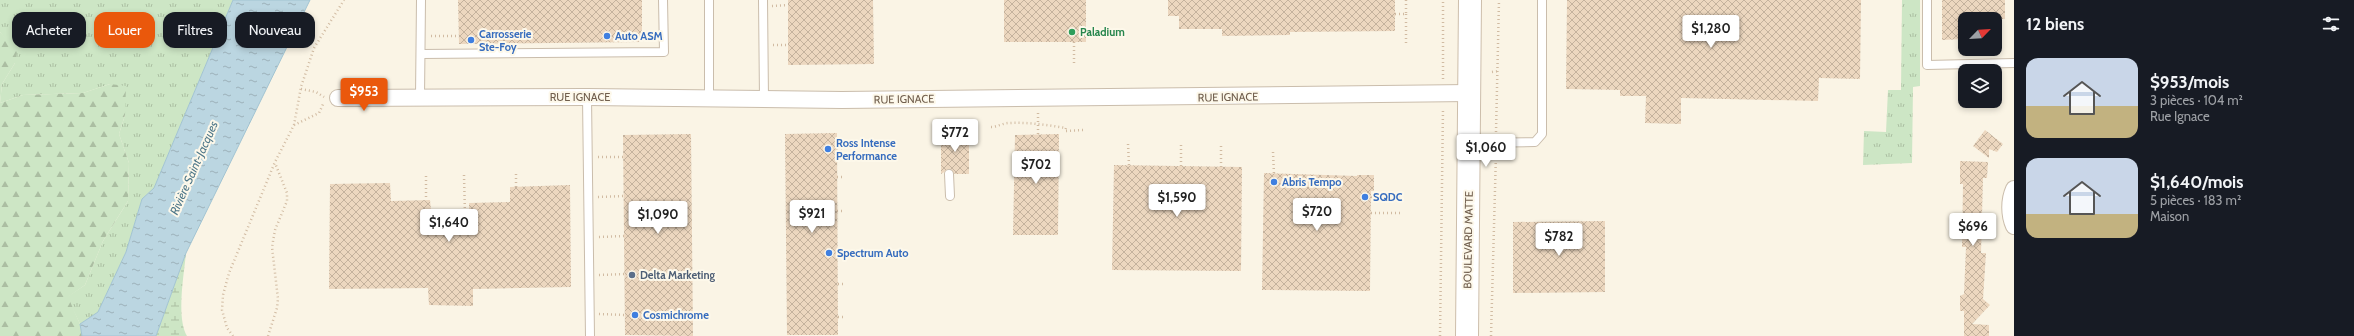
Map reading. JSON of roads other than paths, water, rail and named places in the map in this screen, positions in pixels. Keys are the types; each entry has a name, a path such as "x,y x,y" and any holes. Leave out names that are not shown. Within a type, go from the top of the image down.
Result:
{"main road":[{"name":"BOULEVARD MATTE","path":"1467,336 1470,0"}],"street":[{"name":"RUE IGNACE","path":"331,98 587,97 764,99 1469,93"},
{"path":"2014,189 2011,198 2011,219 2014,226"}],"lane":[{"path":"420,97 421,0"},
{"path":"421,54 664,52 663,0"},
{"path":"709,0 709,98"},
{"path":"763,0 764,99"},
{"path":"1469,143 1536,142 1542,134 1542,0"},
{"path":"1927,0 1928,65 2014,62"},
{"path":"587,97 590,336"},
{"path":"949,174 950,196"}],"water":[{"name":"Rivière Saint-Jacques","path":"233,0 310,0 304,12 235,12 235,48 286,48 186,253 156,336 82,336 80,324 98,312 126,252 142,199 154,188 213,48 227,48 227,14"}],"place":[{"name":"Paladium","path":"1072,32"},
{"name":"Auto ASM","path":"607,36"},
{"name":"Carrosserie Ste-Foy","path":"471,40"},
{"name":"Ross Intense Performance","path":"828,149"},
{"name":"Abris Tempo","path":"1274,182"},
{"name":"SQDC","path":"1365,197"},
{"name":"Spectrum Auto","path":"829,253"},
{"name":"Delta Marketing","path":"632,275"},
{"name":"Cosmichrome","path":"635,315"}]}
